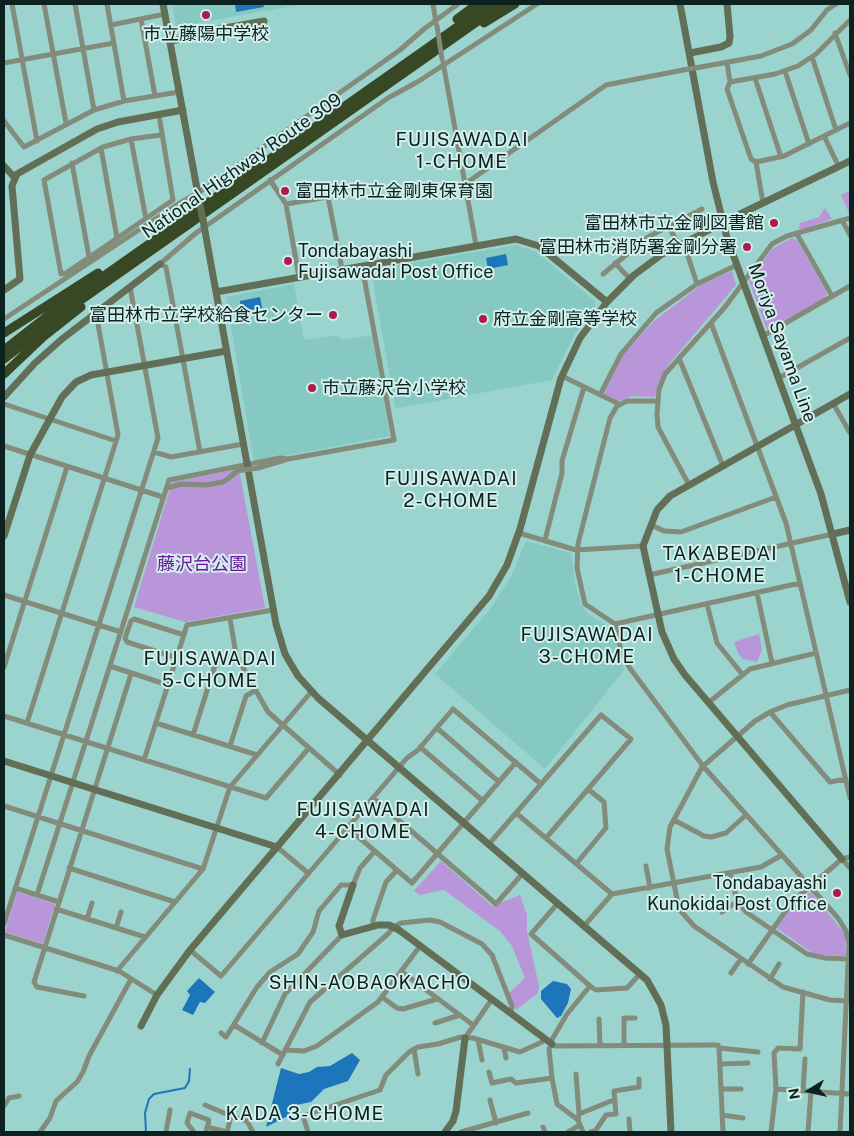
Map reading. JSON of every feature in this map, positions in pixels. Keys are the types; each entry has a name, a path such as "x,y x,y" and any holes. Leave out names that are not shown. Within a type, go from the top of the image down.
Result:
{"highway":[{"path":"411,58 477,4"},
{"name":"National Highway Route 309","path":"4,350 50,314 490,4"},
{"name":"National Highway Route 309","path":"4,359 48,324 133,263 502,4"},
{"path":"395,79 422,64 461,36 516,4"},
{"path":"4,333 126,255 136,253"},
{"path":"4,374 43,336 133,263"}],"street":[{"path":"12,4 37,141"},
{"path":"44,4 66,124"},
{"path":"75,4 94,110"},
{"path":"107,4 124,102"},
{"path":"163,4 273,610 285,654 296,672 312,691 647,980 661,1005 666,1025 670,1132"},
{"path":"433,4 476,245"},
{"path":"4,319 198,196 400,50 458,4"},
{"path":"4,397 45,354 160,264 203,224 443,61 537,4"},
{"name":"Moriya Sayama Line","path":"680,4 712,174 724,223 736,265 821,494 850,602"},
{"path":"690,53 721,47 729,43 727,4"},
{"path":"465,184 606,85 761,56 792,44 811,30 827,10 836,4"},
{"path":"111,25 165,14"},
{"path":"141,19 155,96"},
{"path":"730,82 785,71 812,57 850,20"},
{"path":"170,41 189,38 197,33 264,21"},
{"path":"836,33 850,75"},
{"path":"4,64 114,43"},
{"path":"812,57 836,130"},
{"path":"727,62 730,82 727,89 751,159 756,162 781,157 850,124"},
{"path":"785,71 809,144"},
{"path":"755,78 781,157"},
{"path":"4,121 24,148 94,110 124,102 180,92"},
{"path":"4,290 20,278 12,186 14,177 96,129 118,122 183,110"},
{"path":"159,115 173,200 66,273 61,274 44,181 72,163 101,148 131,139 161,135"},
{"path":"824,136 840,167"},
{"path":"131,139 146,219"},
{"path":"101,148 117,238"},
{"path":"141,1026 157,996 190,950 479,610 499,580 519,533 562,376 580,338 607,302 630,279 661,255 850,161"},
{"path":"756,162 763,203"},
{"path":"72,163 89,257"},
{"path":"4,166 14,177"},
{"path":"270,180 286,204 299,277"},
{"path":"286,204 328,196 342,269"},
{"path":"603,274 635,246 668,225 702,209"},
{"path":"689,485 660,433 657,420 662,381 679,358 711,323 772,244 781,238 843,222 850,218"},
{"path":"843,222 850,235"},
{"path":"668,225 682,245 697,284"},
{"path":"797,234 832,296"},
{"path":"216,292 508,239 532,242 539,246 607,302"},
{"path":"615,262 630,279"},
{"path":"160,264 166,267 200,452"},
{"path":"600,395 621,354 656,313 697,284 736,265"},
{"path":"166,488 181,484 206,485 223,482 237,471 258,468 288,459 394,440 362,266"},
{"path":"762,336 850,286"},
{"path":"4,924 158,438 130,287"},
{"path":"27,723 118,435 96,313"},
{"path":"711,323 758,446 791,544 850,798"},
{"path":"778,378 850,338"},
{"path":"4,536 30,455 68,389 76,382 84,377 226,351"},
{"path":"679,358 723,466"},
{"path":"562,376 620,404"},
{"path":"545,540 565,452 584,387"},
{"path":"850,394 689,485 661,504 643,546 657,615 674,660 708,703 846,858 850,868"},
{"path":"658,401 632,400 620,404 610,418 578,550 577,568 584,604 615,624 621,651 629,667 703,766 810,887 846,931 848,1001 840,1132"},
{"path":"833,403 850,433"},
{"path":"4,404 116,441"},
{"path":"154,452 171,456 243,444"},
{"path":"4,446 163,497"},
{"path":"37,895 169,480 280,458 288,459"},
{"path":"4,668 67,467"},
{"path":"651,525 664,530 681,532 776,497"},
{"path":"648,575 850,530"},
{"path":"519,533 578,550 643,546"},
{"path":"615,624 800,584"},
{"path":"757,593 772,663"},
{"path":"4,595 121,632"},
{"path":"708,604 717,644 742,674"},
{"path":"144,760 187,625 273,610"},
{"path":"230,618 236,656 268,712 308,749 340,775"},
{"path":"177,658 127,642 125,638 131,620 184,635"},
{"path":"708,703 742,674 756,666 816,653"},
{"path":"193,734 217,659 236,656"},
{"path":"110,666 168,685"},
{"path":"84,996 34,986 56,909 131,674"},
{"path":"230,746 246,696 256,690"},
{"path":"848,1001 783,986 748,964 685,918 679,909 673,884 667,837 703,766 737,736 770,712 850,690"},
{"path":"117,970 203,869 230,787 312,691"},
{"path":"190,950 221,976 373,798 453,709 541,784"},
{"path":"770,712 830,782 846,779"},
{"path":"490,844 601,715 631,740 546,838"},
{"path":"4,716 266,798 308,749"},
{"path":"156,723 257,755"},
{"path":"437,728 499,782"},
{"path":"420,747 483,801"},
{"path":"4,761 277,847 308,873"},
{"path":"348,828 412,883 516,762"},
{"path":"576,864 606,828 604,802 588,789"},
{"path":"373,798 496,904 523,873"},
{"path":"4,806 203,869"},
{"path":"516,813 612,894"},
{"path":"674,820 704,836 711,837 726,833 746,815"},
{"path":"342,935 339,926 360,868 375,851"},
{"path":"584,926 612,894 761,867 782,855"},
{"path":"748,964 789,906 846,858"},
{"path":"646,866 650,888"},
{"path":"69,868 175,902"},
{"path":"373,926 373,920 386,882 396,870"},
{"path":"730,873 738,902 746,912 807,954 825,958 848,959"},
{"path":"221,1033 226,1037 266,976 298,954 313,932 320,910 339,887 346,884 353,886"},
{"path":"15,888 59,902"},
{"path":"722,912 738,902"},
{"path":"87,919 92,903"},
{"path":"558,903 531,934 590,986 596,990 627,988 640,974"},
{"path":"56,909 145,937"},
{"path":"116,928 121,912"},
{"path":"278,1064 310,1002 389,933 392,928 401,923 436,921 450,925 482,944 492,955 496,964 512,1006 510,1013"},
{"path":"262,1043 285,994 342,935 373,926 389,925 399,930 555,1046 718,1045 723,1132"},
{"path":"4,935 117,970 157,996"},
{"path":"234,1025 262,1043 284,1053 304,1051 317,1046 382,997 420,946"},
{"path":"731,974 741,959"},
{"path":"770,979 779,964"},
{"path":"401,971 473,1025"},
{"path":"40,1132 50,1118 56,1101 77,1082 83,1072 89,1056 131,979"},
{"path":"579,1123 557,1104 552,1078 549,1042 567,1014 590,986"},
{"path":"771,1132 776,1089 774,1052 778,1048 800,1049 803,992"},
{"path":"382,997 403,1010 437,998"},
{"path":"445,1132 453,1121 456,1111 466,1038 492,999"},
{"path":"435,1023 460,1015"},
{"path":"624,1045 624,1018 635,1018"},
{"path":"599,1019 600,1045"},
{"path":"308,1132 303,1116 380,1090 386,1075 414,1049 457,1038 478,1040 520,1052 542,1042 549,1042"},
{"path":"478,1040 477,1053 482,1060"},
{"path":"504,1048 506,1058"},
{"path":"719,1048 758,1052"},
{"path":"414,1049 420,1071"},
{"path":"804,1091 805,1059"},
{"path":"720,1064 748,1063"},
{"path":"490,1072 493,1086 511,1079 518,1083 552,1078"},
{"path":"576,1074 579,1123 583,1132"},
{"path":"590,1132 596,1130 606,1115 616,1114 614,1090 639,1087 639,1079"},
{"path":"518,1083 519,1089"},
{"path":"721,1090 741,1089"},
{"path":"776,1089 850,1094"},
{"path":"808,1132 811,1091"},
{"path":"4,1106 9,1098 19,1096"},
{"path":"490,1100 496,1123"},
{"path":"579,1114 611,1101"},
{"path":"205,1105 247,1121 253,1132"},
{"path":"166,1132 170,1110"},
{"path":"194,1132 187,1123 190,1113 209,1120 206,1130 226,1132 231,1116"},
{"path":"460,1132 528,1113"},
{"path":"722,1115 743,1118"},
{"path":"629,1119 630,1132"},
{"path":"568,1132 579,1123"},
{"path":"483,1126 486,1132"}],"shaded area":[{"name":"市立藤陽中学校","path":"172,4 303,4 176,27"},
{"name":"府立金剛高等学校","path":"516,245 536,252 595,301 595,306 576,332 552,380 399,408 395,407 371,270"},
{"name":"市立藤沢台小学校","path":"294,284 304,340 337,335 343,340 372,335 390,436 254,462 226,297"},
{"path":"526,541 571,553 576,587 581,603 587,613 612,629 624,670 545,769 435,674 490,609 510,578"}],"green space":[{"path":"850,191 850,215 841,195"},
{"path":"825,208 832,219 802,230 799,228 800,223 819,217"},
{"path":"792,238 797,240 827,293 826,298 767,330 749,281 772,249"},
{"path":"732,271 736,285 669,364 658,383 655,397 632,396 620,401 604,394 623,355 654,321 701,285"},
{"name":"藤沢台公園","path":"239,469 265,608 185,622 134,607 172,482"},
{"path":"759,634 762,650 757,662 743,659 739,655 734,642"},
{"path":"441,861 492,906 520,895 527,915 527,931 539,986 538,993 516,1010 509,993 525,978 512,946 500,931 444,890 420,895 414,891"},
{"path":"17,892 55,904 43,944 5,932"},
{"path":"811,892 845,934 846,956 815,955 777,928 794,903"}],"water":[{"path":"235,4 263,4 264,7 236,12"},
{"path":"506,254 508,265 488,269 486,258"},
{"path":"260,297 262,308 241,312 240,301"},
{"path":"199,978 215,992 205,1003 200,1002 193,1015 182,1010 190,995 187,991"},
{"path":"553,981 567,984 571,989 568,1003 561,1016 557,1018 541,999 541,991"},
{"path":"352,1053 360,1060 348,1081 324,1089 311,1102 296,1105 286,1117 266,1127 281,1068 299,1074 309,1072 317,1067 330,1066"}],"waterway":[{"path":"146,1132 145,1113 149,1099 154,1094 185,1088 189,1081 190,1069"}],"place":[{"name":"市立藤陽中学校","path":"206,15"},
{"name":"富田林市立金剛東保育園","path":"285,191"},
{"name":"富田林市立金剛図書館","path":"774,223"},
{"name":"富田林市消防署金剛分署","path":"747,247"},
{"name":"Tondabayashi Fujisawadai Post Office","path":"288,261"},
{"name":"富田林市立学校給食センター","path":"333,315"},
{"name":"府立金剛高等学校","path":"483,319"},
{"name":"市立藤沢台小学校","path":"312,388"},
{"name":"Tondabayashi Kunokidai Post Office","path":"837,893"}],"district":[{"name":"FUJISAWADAI 1-CHOME","path":"462,151"},
{"name":"FUJISAWADAI 2-CHOME","path":"451,490"},
{"name":"TAKABEDAI 1-CHOME","path":"720,565"},
{"name":"FUJISAWADAI 3-CHOME","path":"587,646"},
{"name":"FUJISAWADAI 5-CHOME","path":"210,670"},
{"name":"FUJISAWADAI 4-CHOME","path":"363,821"},
{"name":"SHIN-AOBAOKACHO","path":"370,983"},
{"name":"KADA 3-CHOME","path":"305,1114"}]}
